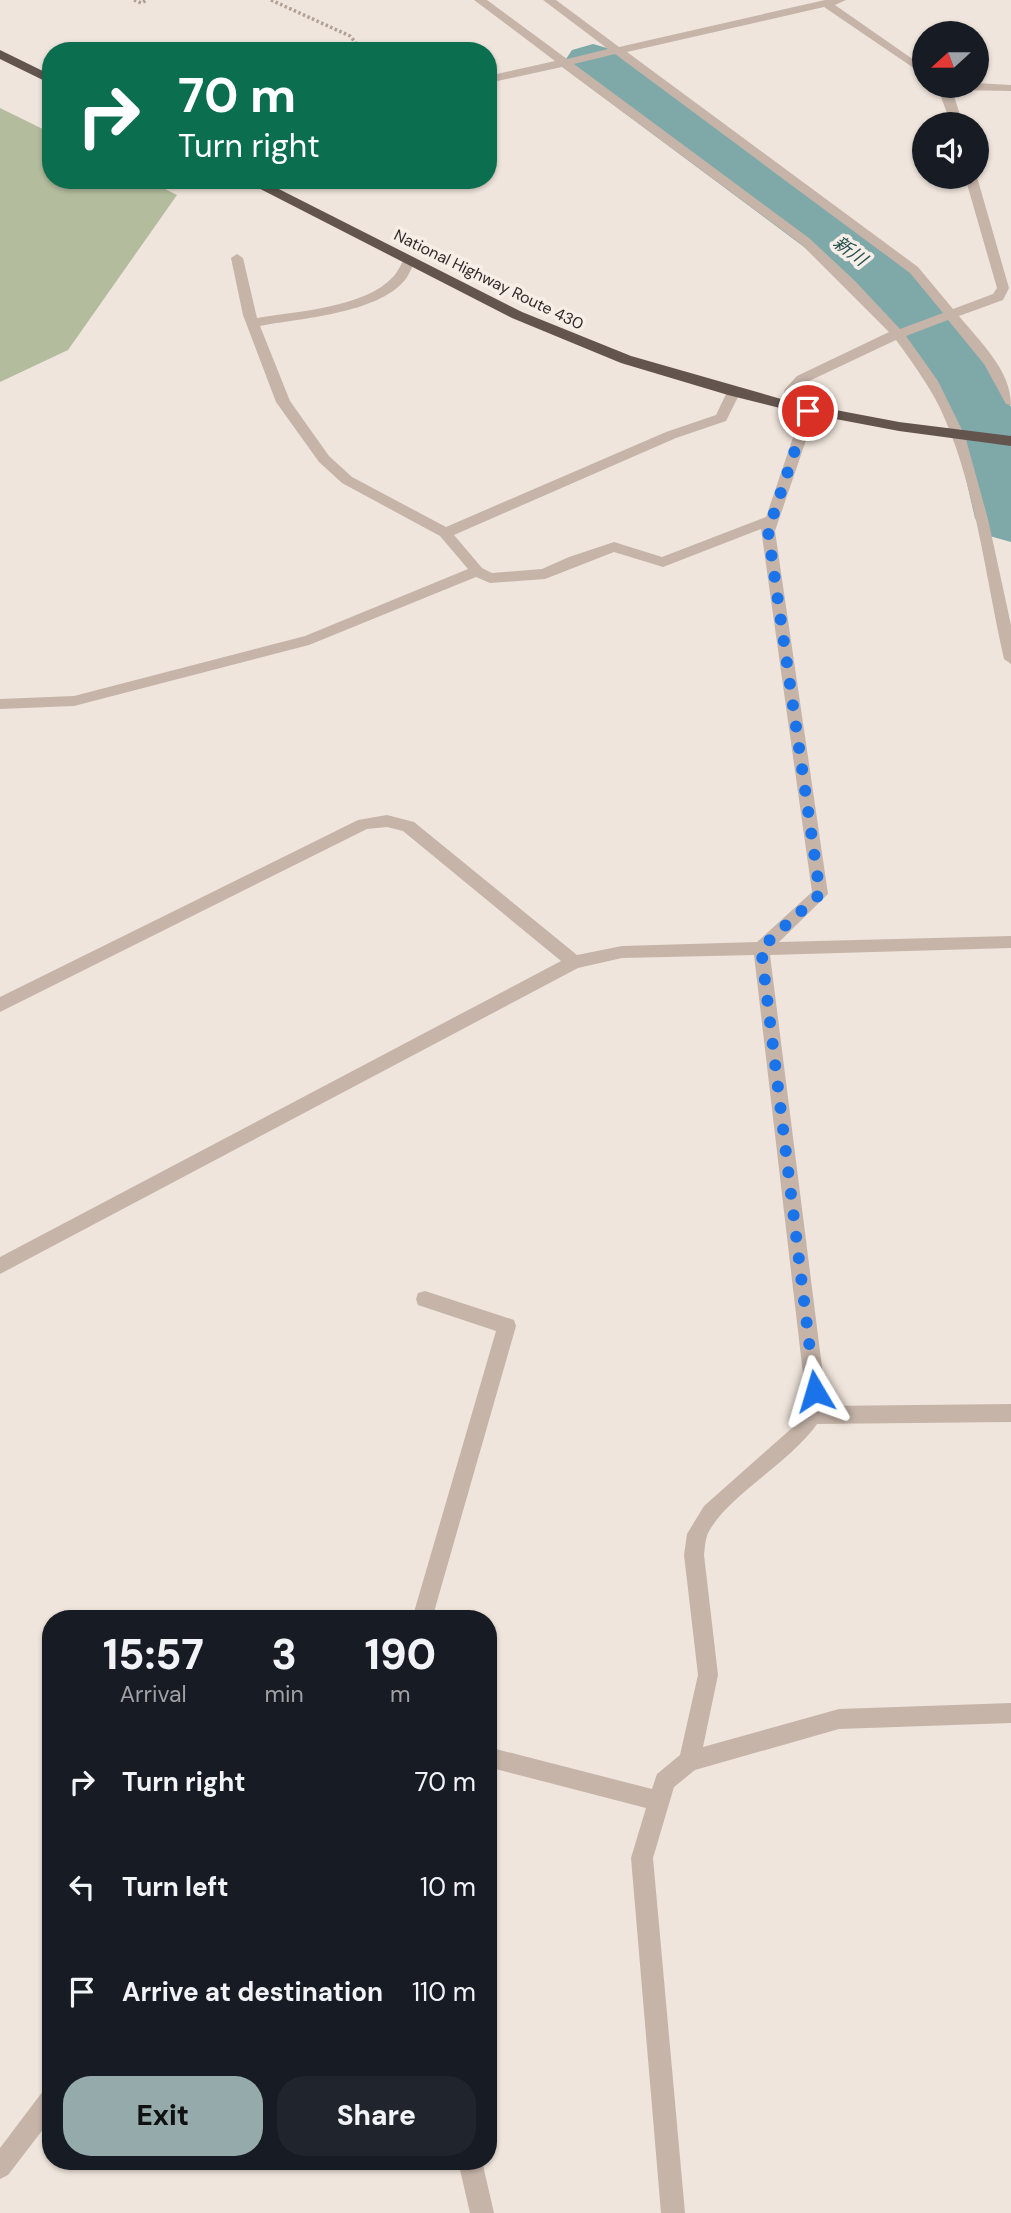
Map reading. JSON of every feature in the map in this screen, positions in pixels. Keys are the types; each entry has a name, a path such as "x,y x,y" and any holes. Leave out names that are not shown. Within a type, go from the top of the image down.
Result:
{"highway":[{"path":"0,54 42,75"},
{"name":"National Highway Route 430","path":"268,189 503,309 572,340 649,368 733,393 808,411 1004,440"}],"street":[{"path":"480,0 805,241 903,333 962,435 1011,659"},
{"path":"550,0 914,270 990,363 1011,401"},
{"path":"497,78 828,5 840,0"},
{"path":"828,5 912,64"},
{"path":"989,88 1011,88"},
{"path":"787,406 792,389 802,379 903,333 998,297 1003,288 974,189"},
{"path":"237,258 252,323 283,401 324,459 347,480 445,533 477,571 490,578 544,574 574,560 614,547 663,562 772,520"},
{"path":"252,323 352,303 379,293 399,279 409,261"},
{"path":"445,533 671,435 721,418 733,393"},
{"path":"761,948 820,894 768,531 808,411"},
{"path":"0,704 74,701 309,640 477,571"},
{"path":"0,1005 364,824 387,821 408,826 573,962"},
{"path":"0,1266 573,962 622,952 1011,942"},
{"path":"689,1760 708,1675 694,1555 697,1534 711,1512 799,1434 812,1415 815,1391 761,948"},
{"path":"425,1299 507,1326 425,1610"},
{"path":"812,1415 1011,1413"},
{"path":"673,2213 642,1858 665,1781 689,1760 839,1718 1011,1713"},
{"path":"497,1759 659,1801"},
{"path":"0,2167 42,2111"},
{"path":"472,2170 482,2213"}],"path":[{"path":"134,0 141,3 147,0"},
{"path":"271,0 350,36 355,42"}],"green space":[{"path":"0,108 42,129 42,189 165,189 177,195 68,350 0,382"}],"waterway":[{"name":"新川","path":"593,62 866,262 899,297 945,354 981,415 995,453 1011,518"}],"route":[{"path":"808,411 768,531 820,894 761,948 815,1391"}]}
